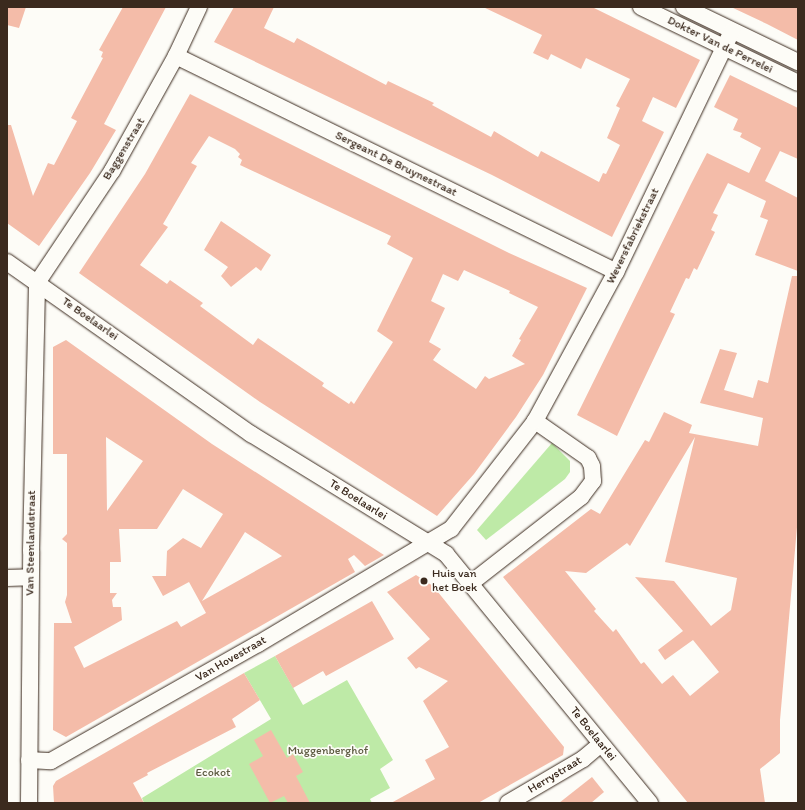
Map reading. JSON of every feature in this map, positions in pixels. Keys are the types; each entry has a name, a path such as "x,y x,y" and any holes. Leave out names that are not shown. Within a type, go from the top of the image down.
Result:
{"street":[{"name":"Baggenstraat","path":"36,283 112,171 176,56 199,7"},
{"name":"Dokter Van de Perrelei","path":"641,7 798,83"},
{"name":"Dokter Van de Perrelei","path":"684,7 798,62"},
{"name":"Weversfabriekstraat","path":"428,544 451,529 535,422 616,272 732,31"},
{"name":"Sergeant De Bruynestraat","path":"176,56 616,272"},
{"name":"Te Boelaarlei","path":"7,262 251,434 446,554 650,803"},
{"name":"Van Steenlandstraat","path":"29,803 30,577 36,283"},
{"path":"471,583 581,496 593,481 592,466 588,458 535,422"},
{"name":"Van Hovestraat","path":"29,760 51,761 258,644 428,544"},
{"path":"7,578 30,577"},
{"name":"Herrystraat","path":"508,803 583,759 601,744"}],"green space":[{"path":"552,443 570,461 570,472 565,479 486,540 477,530"},
{"name":"Muggenberghof","path":"275,656 303,705 347,680 393,760 380,769 390,788 370,799 372,803 144,803 142,798 271,719 244,673"}],"building":[{"path":"7,7 26,7 19,28 7,25"},
{"path":"123,7 166,7 104,124 116,130 90,173 39,246 7,223 7,125 11,125 33,196 48,163 54,165 77,121 71,118 103,58 101,57 103,52 99,50"},
{"path":"234,7 274,7 264,28 294,43 297,38 386,85 388,81 434,103 432,105 491,137 494,131 538,157 541,151 599,182 603,173 606,174 620,145 607,138 620,108 616,106 630,79 586,58 581,69 551,54 548,60 533,53 542,35 483,7 592,7 700,60 676,108 653,97 642,121 664,132 612,237 492,175 214,42"},
{"path":"731,7 798,7 798,40 767,24"},
{"path":"730,75 798,108 798,159 780,151 765,181 798,198 798,271 755,255 768,220 760,217 766,201 728,183 713,213 718,215 711,230 715,232 697,270 694,268 689,279 686,278 670,312 675,314 617,436 577,415 691,184 707,153 749,173 761,148 740,137 742,133 733,130 738,119 714,107"},
{"path":"190,94 509,253 587,288 543,375 516,417 474,474 437,516 260,402 79,273 145,174","holes":["209,136 235,149 240,154 238,157 242,160 240,165 391,236 387,244 413,258 377,331 393,342 354,404 351,401 349,404 322,386 324,383 258,338 253,345 200,306 203,303 170,280 167,284 140,265 168,227 163,224 197,166 191,163","464,270 510,291 509,293 538,307 519,339 521,340 512,356 525,364 489,379 485,376 476,389 433,360 441,349 429,342 445,308 431,301 443,274 458,281"]},
{"path":"221,221 271,255 261,271 256,267 231,287 221,276 228,267 204,250"},
{"path":"792,276 798,276 798,516 780,720 780,753 760,769 765,803 688,803 503,577 591,509 600,514 645,440 649,442 664,412 692,425 689,433 758,446 763,418 700,403 720,349 737,353 724,390 753,398 758,380 768,383","holes":["695,437 665,562 737,578 731,610 711,626 674,581 635,577 683,631 658,650 665,660 693,640 719,672 690,696 673,675 662,684 644,662 641,664 616,629 613,632 594,611 596,609 565,571 586,573 627,543 630,546"]},
{"path":"66,340 212,444 384,555 365,566 354,555 348,559 355,572 66,737 53,730 54,623 72,623 65,602 67,595 67,543 62,539 67,534 67,454 53,454 53,347","holes":["106,437 143,461 107,511","183,489 223,514 201,548 183,538 167,551 166,576 152,576 163,596 189,582 206,613 181,627 177,621 84,668 74,647 122,620 121,607 113,607 112,600 117,593 110,593 110,562 121,562 119,529 157,529","245,532 282,556 202,601"]},
{"path":"416,575 433,586 564,747 563,755 478,803 391,803 435,779 425,760 449,747 423,701 448,681 419,667 416,669 407,658 430,639 387,592"},
{"path":"372,601 394,639 326,676 323,671 293,688 275,656"},
{"path":"244,673 260,700 232,719 236,727 147,773 148,775 133,783 144,803 54,803 53,786 56,781"},
{"path":"271,730 287,758 293,754 303,772 296,776 310,803 288,803 284,796 270,803 249,764 263,756 254,740"},
{"path":"592,777 604,792 591,803 559,803"}],"place":[{"name":"Huis van het Boek","path":"424,581"}],"park label":[{"name":"Ecokot","path":"213,773"}]}
